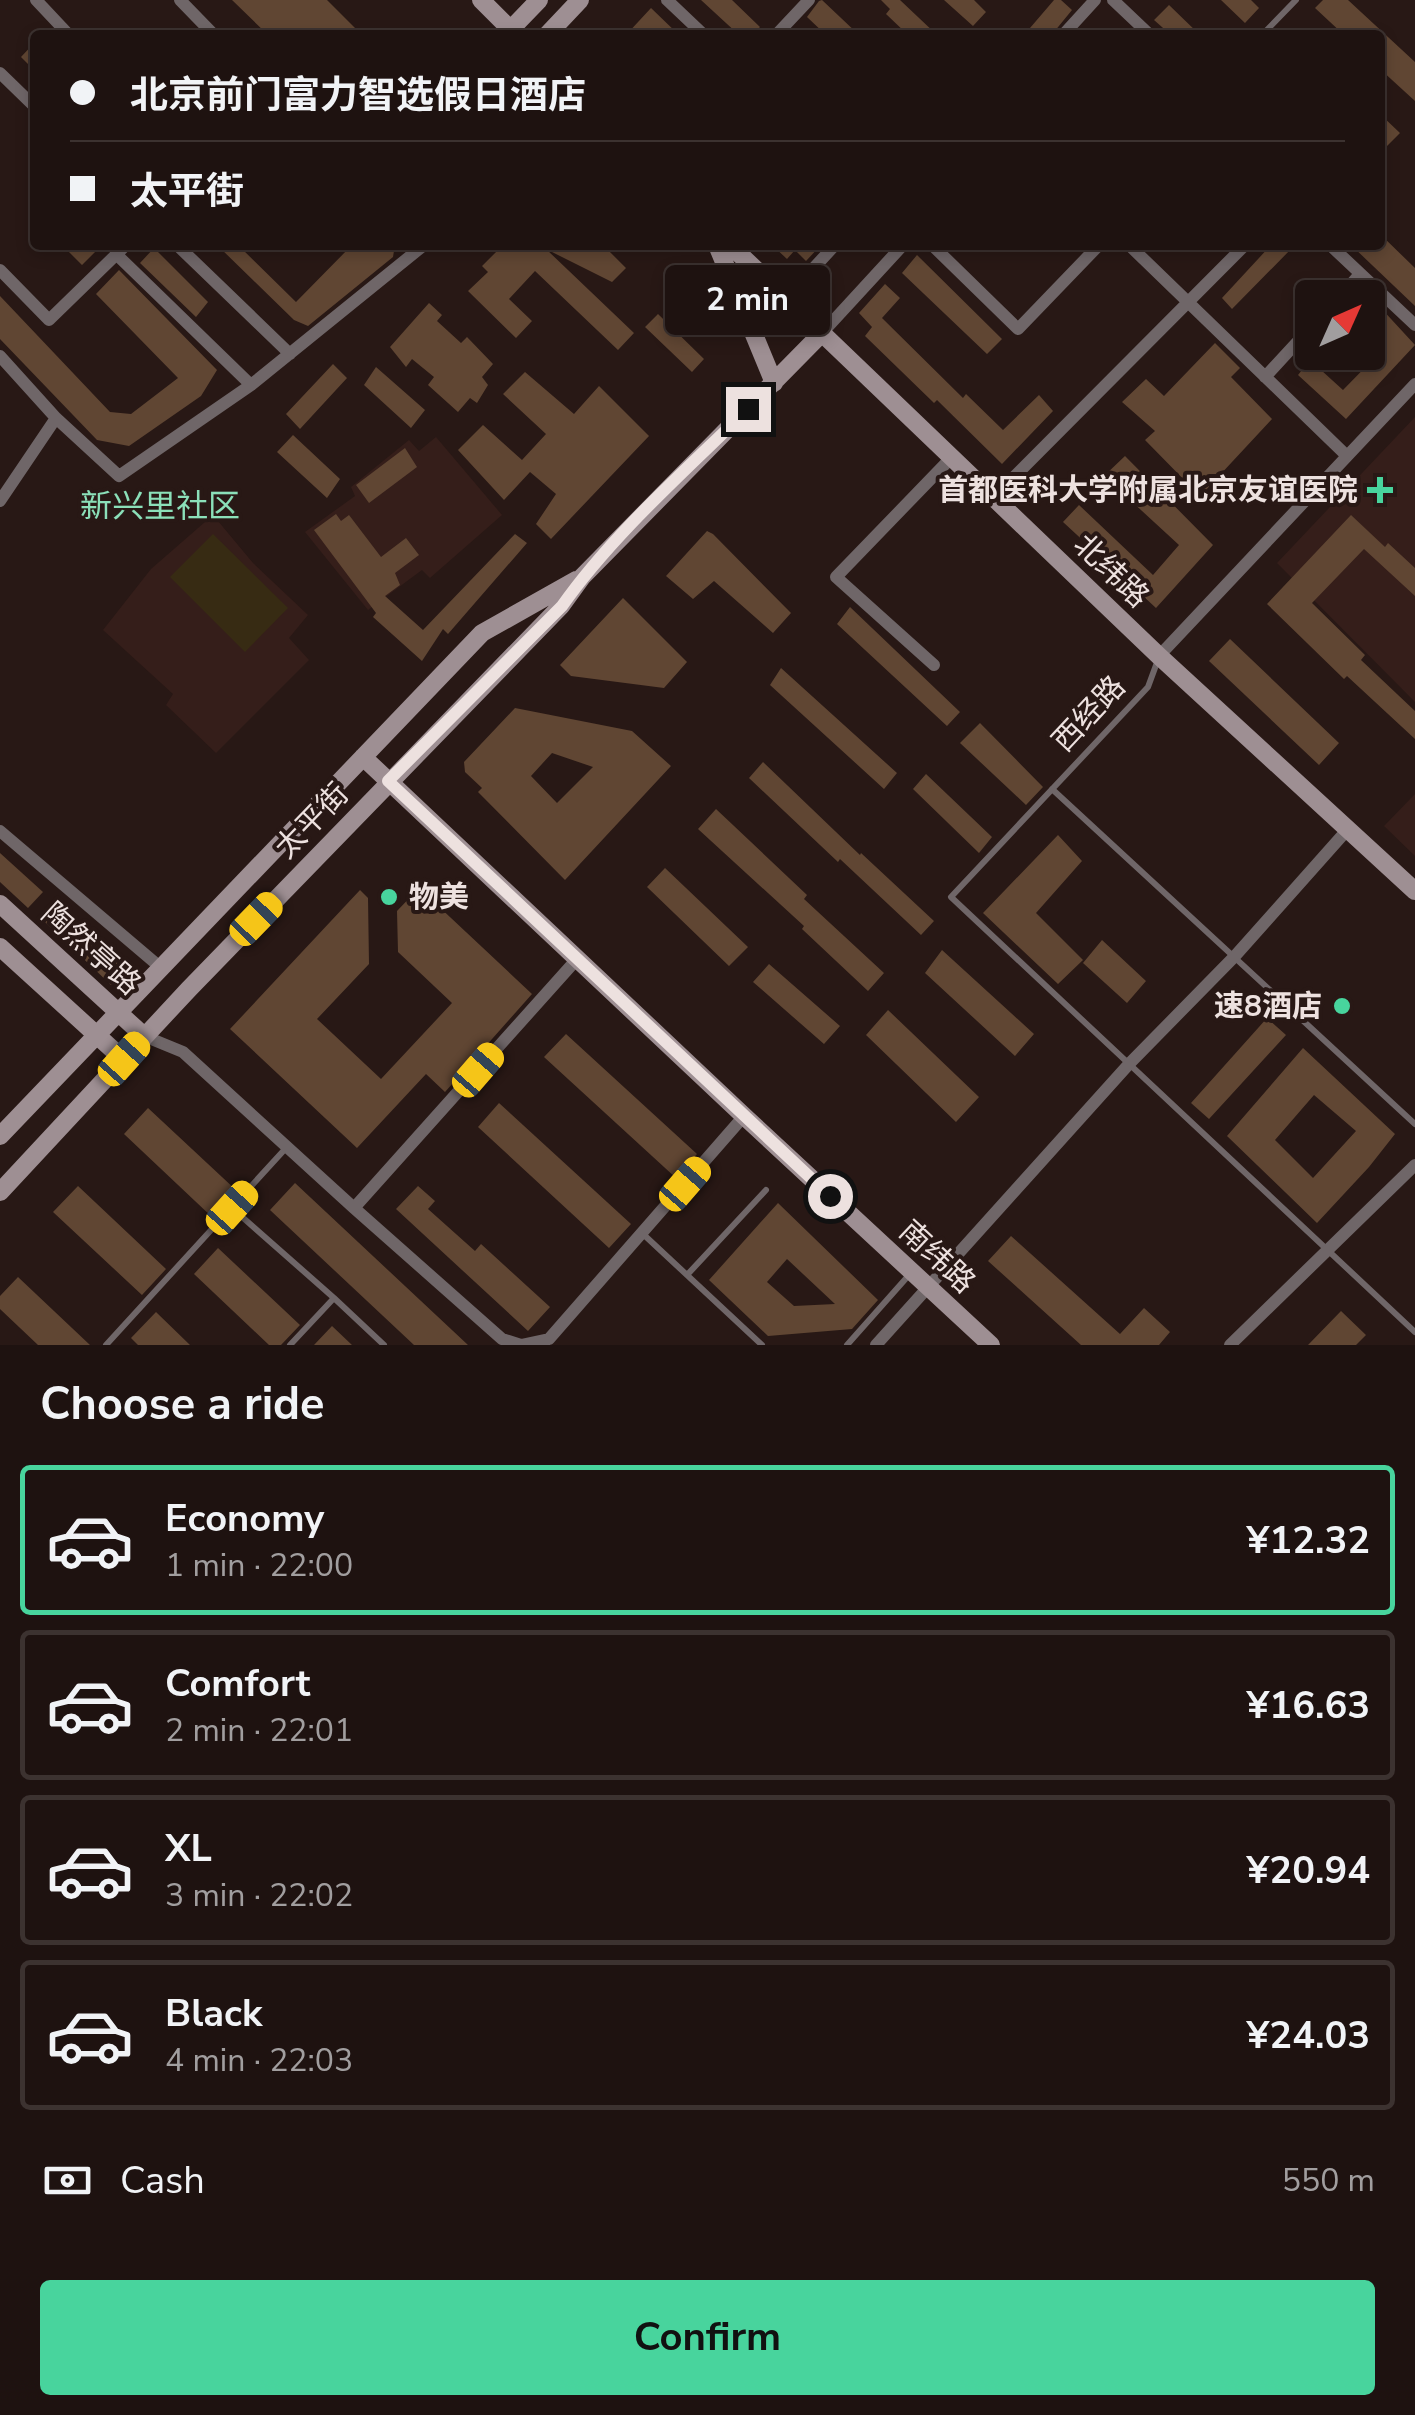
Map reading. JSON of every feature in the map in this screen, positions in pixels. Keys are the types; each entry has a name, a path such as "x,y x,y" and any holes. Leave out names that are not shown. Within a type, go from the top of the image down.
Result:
{"main road":[{"path":"481,0 512,30"},
{"path":"492,0 510,18 513,30"},
{"path":"516,30 539,0"},
{"path":"552,30 580,0"},
{"path":"719,250 774,383"},
{"name":"北纬路","path":"735,250 1159,656 1415,891"},
{"name":"太平街","path":"0,1192 388,781 562,606 582,577 824,332"},
{"name":"太平街","path":"0,1136 482,633 582,577"},
{"name":"南纬路","path":"363,758 991,1345"},
{"name":"陶然亭路","path":"0,904 144,1036"},
{"name":"陶然亭路","path":"0,947 124,1059"}],"street":[{"path":"36,0 63,30"},
{"path":"180,0 209,30"},
{"path":"667,0 699,30"},
{"path":"781,30 810,0"},
{"path":"1068,30 1095,0"},
{"path":"1113,0 1145,30"},
{"path":"0,73 30,102"},
{"path":"0,270 49,320 121,250 252,385"},
{"path":"182,250 290,354"},
{"path":"0,356 56,418 119,476 252,385 418,250"},
{"path":"786,298 830,250"},
{"path":"824,332 898,250"},
{"path":"937,250 1018,328 1094,250"},
{"path":"1134,250 1347,456"},
{"path":"994,498 1240,250"},
{"path":"1335,250 1415,324"},
{"path":"1355,280 1360,274"},
{"path":"1265,377 1295,344"},
{"name":"西经路","path":"1159,656 1414,386"},
{"path":"0,501 56,418"},
{"path":"934,665 836,577 952,457"},
{"path":"876,1345 1129,1064 1235,956 1348,830"},
{"path":"0,832 160,967"},
{"path":"354,1208 576,958"},
{"path":"144,1036 183,1052 502,1340 521,1345 547,1342 744,1116"},
{"path":"1230,1345 1415,1165"}],"lane":[{"path":"1267,30 1296,0"},
{"name":"西经路","path":"1129,1064 952,897 1148,688 1159,656"},
{"path":"1052,790 1415,1124"},
{"path":"1129,1064 1415,1332"},
{"path":"106,1345 287,1147"},
{"path":"687,1275 766,1190"},
{"path":"232,1208 384,1345"},
{"path":"642,1233 762,1345"},
{"path":"846,1345 912,1271"},
{"path":"290,1345 334,1298"}],"shaded area":[{"name":"首都医科大学附属北京友谊医院","path":"1415,417 1415,702 1277,563"},
{"path":"436,437 502,515 430,578 422,570 368,610 305,532 355,496 351,487 409,440 419,451"},
{"path":"213,515 253,563 308,615 289,638 309,660 216,753 166,705 173,694 103,630 151,569"},
{"path":"213,534 288,608 245,652 170,577"},
{"path":"1415,794 1415,856 1384,826"}],"building":[{"path":"232,0 327,0 357,30 263,30"},
{"path":"701,0 732,0 760,27 734,30"},
{"path":"881,0 900,0 932,30 903,30 886,14 890,9"},
{"path":"944,0 974,0 986,12 973,26"},
{"path":"1054,0 1061,0 1072,10 1056,30 1028,30"},
{"path":"1221,0 1251,0 1259,8 1245,23"},
{"path":"1323,0 1348,0 1380,30 1339,30 1315,8"},
{"path":"819,1 854,30 821,30 807,17"},
{"path":"1169,5 1195,30 1165,30 1154,20"},
{"path":"651,8 674,30 631,30"},
{"path":"1385,34 1415,62 1415,101 1385,74"},
{"path":"30,47 30,66 21,57"},
{"path":"1385,119 1400,133 1385,148"},
{"path":"1385,239 1415,268 1415,306 1356,250 1385,250"},
{"path":"67,250 97,250 82,265"},
{"path":"156,250 208,302 196,317 140,263"},
{"path":"222,250 243,250 296,302 347,250 394,250 393,257 308,326 294,320"},
{"path":"498,250 547,250 634,333 618,350 535,271 509,299 532,321 516,338 468,291 488,272 482,266"},
{"path":"548,250 608,250 626,268 612,282"},
{"path":"777,250 795,250 787,259"},
{"path":"795,250 816,250 806,261"},
{"path":"1266,250 1290,250 1232,309 1222,298"},
{"path":"917,255 1002,339 987,354 902,273"},
{"path":"119,270 217,370 201,396 129,446 97,440 0,339 0,296 110,412 131,414 178,378 96,294"},
{"path":"885,284 900,298 882,318 963,398 966,394 1003,430 1039,395 1053,411 1002,464 865,336 872,327 859,313"},
{"path":"429,303 442,315 437,321 461,343 467,337 493,364 482,377 488,385 477,403 470,398 458,412 428,385 434,377 412,359 406,367 390,347"},
{"path":"1385,312 1415,345 1346,419 1298,375 1302,370 1321,370 1343,390 1363,370 1385,370"},
{"path":"658,314 704,359 692,372 645,327"},
{"path":"1215,343 1240,368 1231,377 1272,419 1205,491 1196,492 1145,440 1155,431 1122,402 1146,379 1164,396"},
{"path":"333,364 347,378 300,429 286,414"},
{"path":"376,367 425,410 411,428 364,385"},
{"path":"525,372 574,414 599,386 649,436 551,539 536,524 556,494 530,472 504,500 458,450 483,425 522,460 546,434 503,394"},
{"path":"293,435 340,479 327,498 277,452"},
{"path":"405,448 417,467 369,503 356,485"},
{"path":"1125,456 1213,545 1156,608 1063,522 1079,505 1153,575 1179,545 1104,476"},
{"path":"336,514 341,521 349,515 381,557 406,538 419,555 395,573 400,585 385,596 423,630 515,534 527,543 448,634 443,629 422,661 373,617 376,613 314,530"},
{"path":"1351,515 1415,568 1415,596 1364,549 1312,603 1365,655 1361,660 1415,711 1415,739 1347,676 1344,679 1267,604"},
{"path":"707,531 791,613 773,633 714,581 693,599 666,576"},
{"path":"623,598 687,662 664,688 571,676 560,665"},
{"path":"850,607 960,712 947,726 837,624"},
{"path":"1230,639 1339,743 1319,765 1209,661"},
{"path":"781,668 897,773 884,789 770,685"},
{"path":"515,708 632,731 671,766 565,880 478,792 482,788 465,772 464,762","holes":["552,753 593,767 557,803 531,776"]},
{"path":"980,723 1043,787 1026,805 960,743"},
{"path":"763,762 934,921 921,935 749,778"},
{"path":"926,774 992,837 979,853 913,789"},
{"path":"716,809 884,973 868,991 698,829"},
{"path":"1058,835 1082,861 1036,913 1083,960 1058,984 983,913"},
{"path":"0,853 43,892 28,908 0,882"},
{"path":"665,868 748,947 729,966 647,887"},
{"path":"419,888 532,994 445,1092 426,1074 357,1148 230,1029 360,890 368,898 369,964 317,1019 381,1079 452,1003 398,952 397,911"},
{"path":"60,907 126,969 111,985 45,922"},
{"path":"1102,940 1146,981 1127,1003 1083,963"},
{"path":"942,950 1034,1034 1015,1056 925,973"},
{"path":"769,964 840,1026 824,1044 753,982"},
{"path":"888,1010 979,1097 956,1122 866,1035"},
{"path":"1267,1018 1286,1035 1209,1119 1191,1103"},
{"path":"566,1034 697,1154 676,1178 544,1057"},
{"path":"1303,1048 1395,1134 1317,1223 1227,1136","holes":["1314,1095 1356,1131 1313,1178 1275,1140"]},
{"path":"499,1103 631,1224 609,1248 478,1127"},
{"path":"148,1108 237,1191 213,1218 124,1134"},
{"path":"295,1183 468,1345 414,1345 270,1210"},
{"path":"78,1186 166,1269 142,1295 53,1212"},
{"path":"418,1186 435,1201 428,1209 475,1251 481,1244 550,1307 528,1331 396,1209"},
{"path":"778,1203 878,1300 852,1329 768,1336 709,1280","holes":["787,1259 835,1304 794,1306 767,1282"]},
{"path":"1011,1236 1120,1334 1144,1308 1170,1332 1159,1345 1081,1345 988,1261"},
{"path":"218,1248 300,1325 281,1345 269,1345 194,1274"},
{"path":"18,1277 90,1345 38,1345 0,1309 0,1296"},
{"path":"1341,1311 1366,1335 1356,1345 1308,1345"},
{"path":"156,1312 190,1345 138,1345 131,1338"},
{"path":"332,1326 352,1345 314,1345"}],"place":[{"name":"首都医科大学附属北京友谊医院","path":"1380,490"},
{"name":"物美","path":"389,897"},
{"name":"速8酒店","path":"1342,1006"}],"district":[{"name":"新兴里社区","path":"160,506"}],"route":[{"path":"748,409 582,577 562,606 388,781 830,1196"}]}
